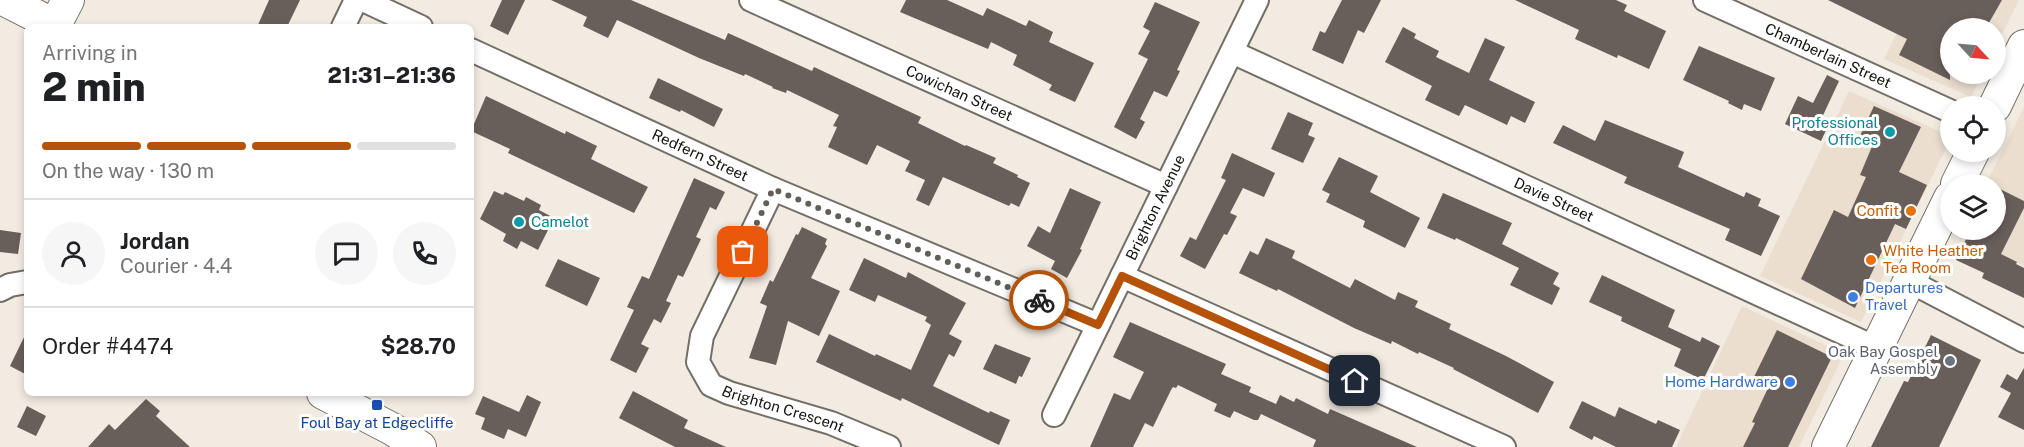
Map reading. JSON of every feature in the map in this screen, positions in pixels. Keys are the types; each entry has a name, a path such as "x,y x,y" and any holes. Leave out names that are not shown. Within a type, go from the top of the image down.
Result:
{"main road":[{"path":"4,0 60,17"},
{"path":"2000,96 2024,46"},
{"path":"1828,447 1940,218"},
{"path":"329,396 392,429 420,447"}],"street":[{"path":"344,24 356,0"},
{"path":"363,0 415,24"},
{"name":"Cowichan Street","path":"751,0 1166,186"},
{"name":"Brighton Avenue","path":"1054,415 1257,0"},
{"name":"Chamberlain Street","path":"1705,0 1940,106"},
{"name":"Redfern Street","path":"474,51 773,189 1098,325"},
{"name":"Davie Street","path":"1232,52 1876,348"},
{"name":"Brighton Crescent","path":"773,189 702,336 698,362 711,385 729,393 831,423 889,447"},
{"path":"1122,276 1504,447"},
{"path":"1909,282 2024,340"},
{"path":"0,290 10,285 24,283"}],"shaded area":[{"path":"1913,0 2019,0 2006,26 2006,18 1940,18 1940,83 1884,59"},
{"path":"1941,84 1978,84 1972,96"},
{"path":"1849,91 1940,132 1940,160 1861,322 1760,276"},
{"path":"2024,107 2024,266 1975,240 2006,240 2006,174 1991,174 1997,162 2006,162 2006,143"},
{"path":"1742,306 1844,354 1799,447 1676,447"}],"building":[{"path":"269,0 300,0 288,24 258,24"},
{"path":"502,0 525,0 508,35 490,26"},
{"path":"551,0 631,0 725,40 728,33 812,71 814,67 921,117 918,123 996,158 993,163 1030,183 1019,207 1011,203 1009,206 943,177 929,206 916,200 925,180 905,171 910,161 877,145 867,165 828,147 837,127 833,126 839,115 787,90 786,93 772,88 745,74 744,76 699,58 617,20 608,38 583,26 587,17"},
{"path":"906,0 947,0 983,16 987,8 1026,26 1029,20 1053,32 1049,42 1094,63 1075,102 1049,90 1052,85 1013,65 1017,55 991,42 988,49 900,12"},
{"path":"1342,0 1381,0 1364,33 1358,30 1343,64 1312,50 1320,31 1325,33"},
{"path":"1515,0 1616,0 1627,5 1624,11 1666,31 1649,69 1618,55 1617,58 1575,39 1579,30"},
{"path":"1828,0 2002,0 1992,18 1940,18 1940,75 1899,55 1907,39"},
{"path":"1155,2 1200,22 1167,97 1154,91 1140,119 1145,122 1136,139 1114,127 1148,59 1138,54 1150,31 1143,27"},
{"path":"1403,27 1416,34 1414,38 1439,51 1436,57 1469,73 1485,38 1505,47 1489,80 1535,102 1525,123 1511,116 1507,125 1465,105 1459,116 1425,100 1432,86 1385,62"},
{"path":"1699,46 1775,78 1761,111 1744,104 1742,110 1728,103 1729,101 1683,80"},
{"path":"1827,75 1839,81 1819,124 1827,128 1821,141 1785,124 1798,96 1813,103"},
{"path":"658,78 723,109 714,127 681,110 680,112 649,98"},
{"path":"486,96 565,134 566,131 597,146 591,159 648,187 634,213 508,153 510,149 474,132 474,124"},
{"path":"1874,106 1921,127 1899,172 1927,185 1906,229 1895,224 1855,308 1801,279 1834,210 1848,217 1866,177 1860,175 1873,144 1859,138"},
{"path":"1288,112 1313,123 1308,135 1315,138 1303,163 1271,149"},
{"path":"1605,120 1684,152 1678,167 1744,197 1746,192 1761,199 1758,206 1780,216 1761,256 1725,240 1730,229 1624,183 1627,177 1553,143 1563,125 1595,141"},
{"path":"1232,153 1275,173 1264,197 1243,188 1230,213 1237,216 1227,235 1224,234 1205,269 1180,256 1190,237 1196,240 1226,180 1221,178"},
{"path":"1339,157 1378,176 1370,192 1420,218 1405,248 1363,227 1365,221 1326,202 1330,194 1322,190"},
{"path":"694,178 725,192 716,210 710,207 696,237 701,239 683,277 678,275 666,301 671,303 661,323 654,319 641,344 649,348 636,373 610,360 634,310 627,307 642,276 649,279"},
{"path":"1070,188 1101,202 1080,249 1082,250 1067,278 1051,269 1055,261 1027,246 1038,226 1050,233"},
{"name":"Camelot","path":"494,191 503,195 505,192 524,201 526,197 541,205 539,210 554,218 538,250 521,241 517,249 503,241 506,234 480,219"},
{"path":"2006,192 2024,201 2024,208 2001,254 2024,268 2024,298 1982,278 1984,273 1956,260 1966,240 2006,240"},
{"path":"1443,193 1512,223 1502,244 1559,273 1553,284 1560,288 1552,305 1510,285 1519,268 1456,238 1455,240 1427,228"},
{"path":"802,227 827,239 825,244 827,246 811,278 840,291 819,336 788,321 776,365 749,358 767,306 760,303 770,280 773,282 796,234 798,235"},
{"path":"0,230 21,233 18,254 0,252"},
{"path":"1266,238 1295,251 1292,258 1350,288 1355,279 1395,300 1398,292 1418,301 1415,307 1451,324 1449,329 1554,382 1538,413 1454,368 1392,341 1391,344 1354,328 1278,289 1277,291 1239,273 1250,251 1258,255"},
{"path":"864,258 906,278 908,272 966,303 949,334 962,341 954,357 949,354 933,386 989,413 990,411 1010,420 999,445 902,398 901,401 816,362 829,334 911,370 931,325 925,321 927,317 878,295 875,302 849,290"},
{"path":"558,259 600,278 587,306 545,286"},
{"path":"1602,275 1675,310 1668,327 1700,342 1702,337 1720,346 1703,380 1674,366 1681,349 1621,321 1622,317 1589,302"},
{"path":"1130,322 1226,364 1221,374 1251,387 1249,392 1276,404 1280,395 1294,402 1296,398 1328,414 1330,409 1417,447 1313,447 1316,440 1261,414 1258,420 1254,420 1234,411 1230,418 1214,411 1217,404 1178,385 1171,390 1153,427 1145,423 1133,447 1090,447 1114,393 1130,400 1144,372 1113,357"},
{"name":"Home Hardware","path":"1777,330 1832,357 1788,447 1743,447 1769,386 1753,379"},
{"path":"1931,335 1981,360 1939,447 1871,447 1904,381 1908,382"},
{"path":"24,337 24,373 10,366"},
{"path":"995,344 1031,358 1016,384 983,369"},
{"path":"2024,368 2024,430 1998,417 2011,393 2000,387 2007,374 2017,380"},
{"path":"633,391 688,420 684,428 726,447 675,447 619,418"},
{"path":"527,395 541,402 526,437 508,429 504,439 481,429 485,418 475,414 483,396 519,412"},
{"path":"146,399 160,411 156,416 190,447 88,447 109,424 115,430"},
{"path":"1582,401 1615,417 1619,407 1656,424 1658,420 1680,430 1672,447 1616,447 1594,436 1592,440 1569,428"},
{"path":"27,406 46,416 36,436 17,427"}],"way so far":[{"path":"743,252 773,189 1039,300"}],"place":[{"name":"Professional Offices","path":"1890,132"},
{"name":"Confit","path":"1911,211"},
{"name":"Camelot","path":"519,222"},
{"name":"White Heather Tea Room","path":"1871,260"},
{"name":"Departures Travel","path":"1853,297"},
{"name":"Oak Bay Gospel Assembly","path":"1950,361"},
{"name":"Home Hardware","path":"1790,382"},
{"name":"Foul Bay at Edgecliffe","path":"377,405"}],"route":[{"path":"1039,300 1098,325 1122,276 1355,381"}]}
